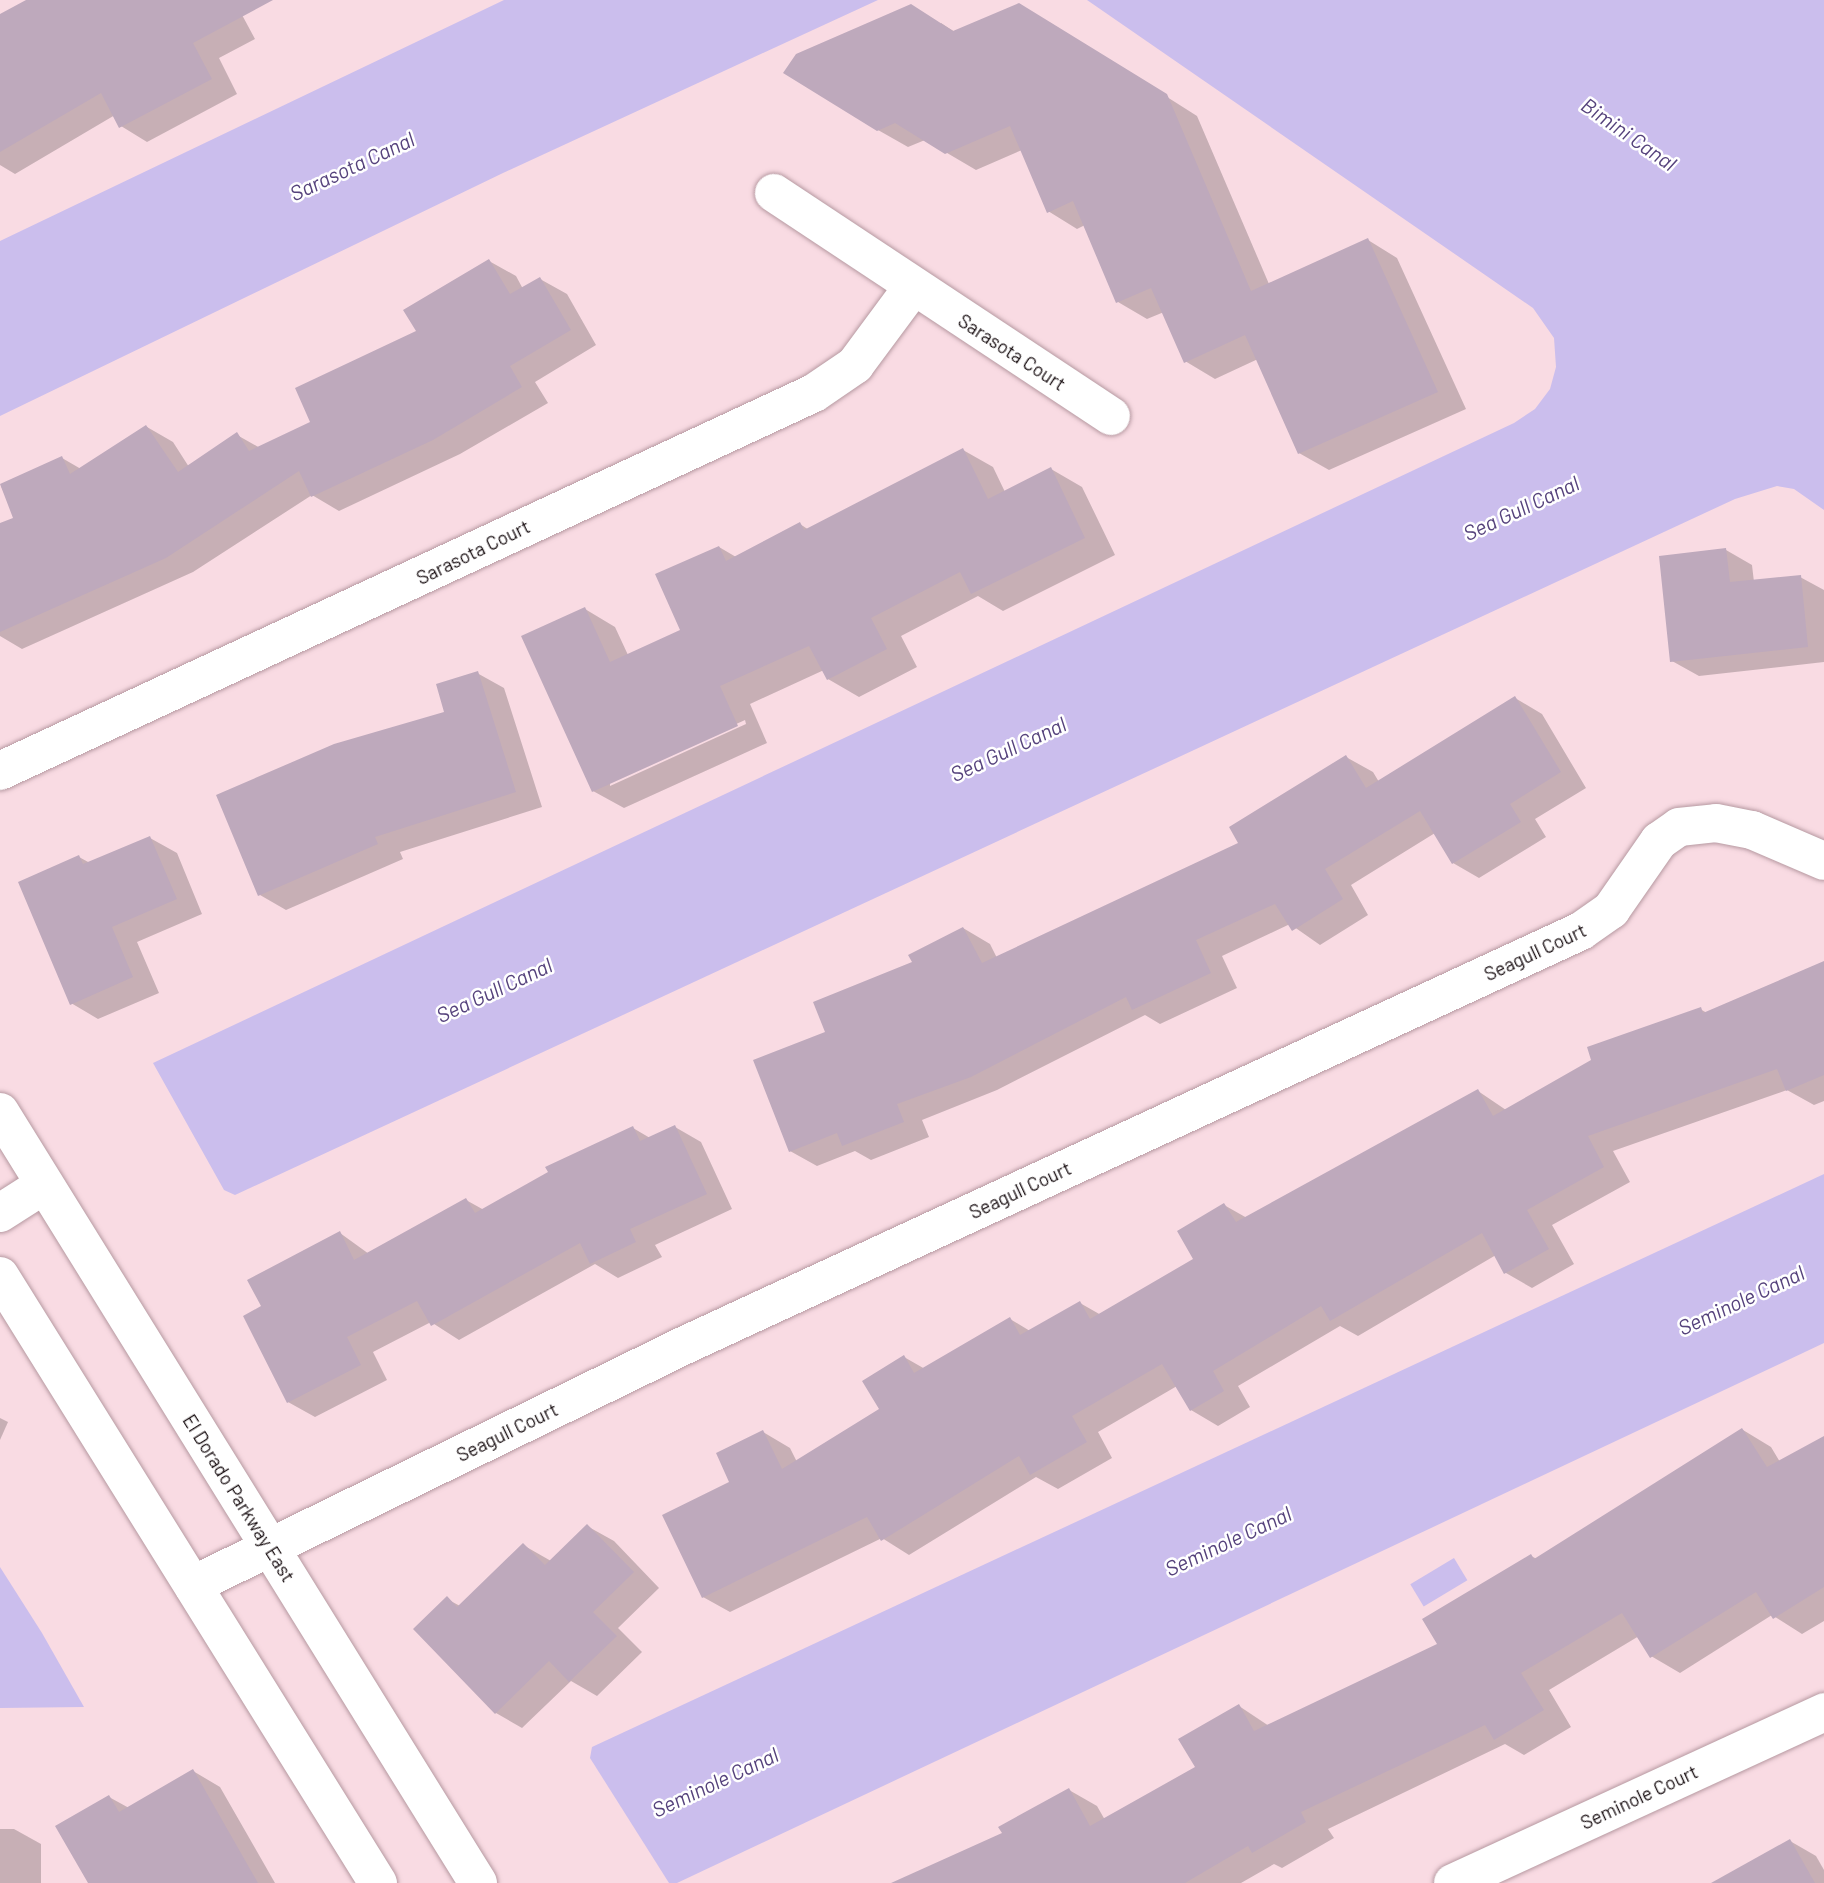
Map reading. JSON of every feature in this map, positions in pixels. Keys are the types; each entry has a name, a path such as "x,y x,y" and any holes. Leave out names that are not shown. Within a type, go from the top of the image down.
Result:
{"street":[{"name":"Sarasota Court","path":"774,193 912,288 1111,416"},
{"name":"Sarasota Court","path":"0,771 814,393 855,365 912,288"},
{"name":"Seagull Court","path":"193,1585 698,1339 1581,931 1611,910 1659,841 1679,827 1716,822 1752,830 1824,861"},
{"name":"El Dorado Parkway East","path":"0,1112 478,1883"},
{"path":"0,1213 44,1185"},
{"path":"0,1276 378,1883"},
{"name":"Seminole Court","path":"1453,1883 1824,1712"}],"water":[{"name":"Sarasota Canal","path":"504,0 878,0 503,173 0,416 0,241"},
{"path":"1087,0 1824,0 1824,510 1794,489 1777,486 1735,499 235,1195 224,1190 153,1063 1514,423 1535,409 1550,389 1556,367 1554,338 1533,308"},
{"name":"Seminole Canal","path":"1824,1174 1824,1343 677,1883 669,1883 590,1758 592,1747"},
{"path":"1454,1558 1467,1580 1424,1607 1410,1584"},
{"path":"0,1567 42,1633 84,1707 0,1708"}],"building":[{"path":"26,0 273,0 193,43 212,79 119,128 101,93 0,152 0,14"},
{"path":"1019,3 1167,94 1251,291 1368,238 1438,392 1298,454 1245,335 1184,363 1151,288 1116,303 1073,201 1047,213 1010,126 945,154 895,123 877,131 783,73 796,54 911,4 953,31"},
{"path":"489,259 510,294 540,277 571,330 510,366 522,387 433,440 311,497 299,471 166,558 0,632 0,523 13,518 0,484 62,456 70,474 146,425 178,472 237,432 249,451 310,422 295,388 416,331 403,310"},
{"path":"963,448 988,499 1051,467 1085,538 971,594 960,572 871,618 887,649 827,680 809,646 720,686 738,726 592,792 521,636 585,607 610,662 680,630 655,574 719,546 726,561 800,522 804,530"},
{"path":"1726,548 1730,582 1801,575 1808,647 1670,662 1659,556"},
{"path":"478,671 516,792 375,837 378,844 258,896 216,795 334,744 444,712 436,684"},
{"path":"1515,696 1561,772 1510,804 1521,822 1452,864 1420,811 1325,869 1343,899 1292,931 1275,904 1196,940 1211,973 1132,1010 1126,997 971,1077 897,1104 904,1122 842,1146 837,1133 789,1152 753,1060 825,1032 813,1002 912,962 908,955 963,927 982,963 1238,843 1229,827 1346,755 1366,788"},
{"path":"150,836 177,899 112,927 133,977 70,1005 18,882 79,855 83,864"},
{"path":"1824,961 1824,1075 1786,1091 1777,1069 1588,1136 1604,1167 1527,1210 1549,1249 1504,1274 1482,1233 1330,1321 1321,1306 1213,1371 1224,1391 1190,1411 1162,1364 1072,1416 1087,1442 1030,1475 1019,1456 881,1541 867,1517 702,1598 662,1515 729,1482 716,1453 763,1430 782,1469 879,1409 862,1381 904,1355 914,1373 1010,1317 1020,1335 1080,1301 1090,1319 1193,1259 1177,1231 1224,1203 1236,1222 1478,1089 1493,1116 1591,1060 1587,1047 1701,1007 1703,1013"},
{"path":"675,1125 707,1194 630,1229 636,1242 590,1264 580,1243 431,1326 417,1301 347,1337 361,1365 287,1403 243,1316 261,1306 247,1280 340,1231 354,1260 466,1198 475,1213 548,1172 545,1167 633,1126 640,1141"},
{"path":"1742,1428 1767,1467 1824,1436 1824,1587 1773,1619 1756,1592 1650,1658 1622,1613 1521,1673 1544,1710 1494,1740 1485,1725 1301,1812 1306,1822 1252,1853 1248,1846 1185,1883 891,1883 1002,1833 998,1827 1069,1788 1090,1826 1195,1767 1178,1739 1239,1704 1254,1731 1437,1644 1422,1619 1531,1554 1534,1559"},
{"path":"587,1524 634,1572 593,1612 617,1636 569,1682 549,1661 495,1714 413,1629 447,1596 457,1607 523,1543 545,1565"},
{"path":"193,1769 258,1883 88,1883 55,1826 109,1795 119,1812"},
{"path":"1790,1839 1815,1883 1711,1883"}],"water label":[{"name":"Bimini Canal","path":"1629,134"},
{"name":"Sea Gull Canal","path":"1521,508"},
{"name":"Sea Gull Canal","path":"1008,749"},
{"name":"Sea Gull Canal","path":"494,990"}]}
